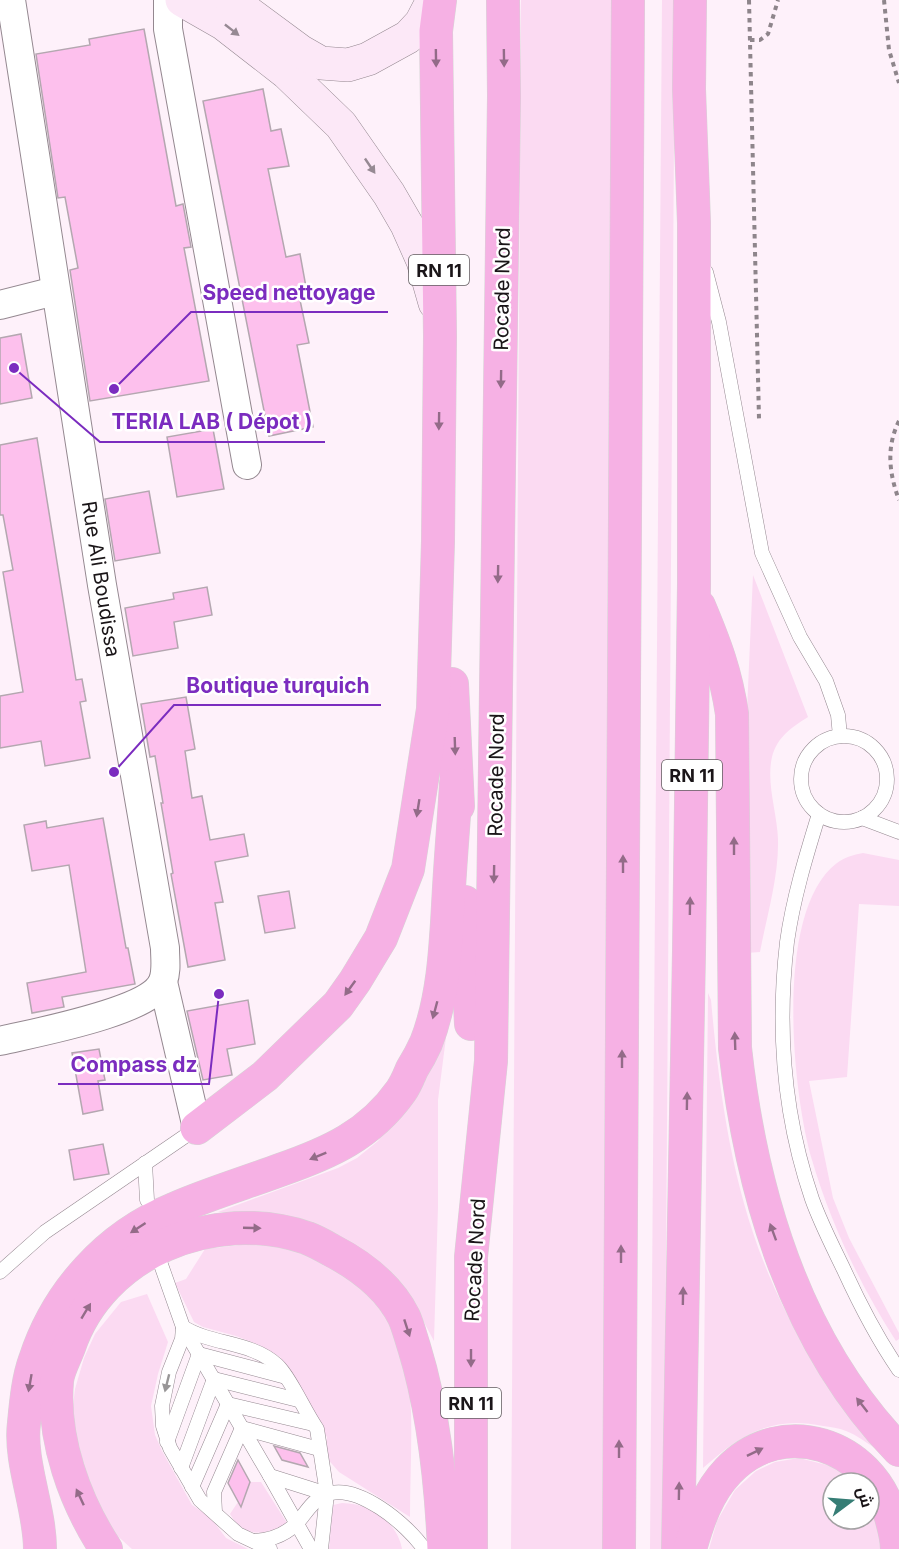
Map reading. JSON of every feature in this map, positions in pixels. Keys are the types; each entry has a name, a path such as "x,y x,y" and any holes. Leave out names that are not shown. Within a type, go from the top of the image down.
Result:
{"highway":[{"name":"RN 11","path":"440,0 436,31 440,336 438,541 452,664 456,784 467,922 475,1152 471,1257"},
{"name":"Rocade Nord","path":"471,1549 471,1257 491,1061 504,96 503,0"},
{"path":"619,1549 628,0"},
{"name":"RN 11","path":"678,1549 694,584 694,223 689,89 690,0"},
{"path":"197,1128 265,1076 338,1005 381,938 408,869 433,709 438,541"},
{"path":"694,584 697,603 719,655 728,684 732,714 735,1048 741,1099 753,1160 765,1210 783,1260 814,1329 829,1358 859,1402 899,1450"},
{"path":"40,1549 40,1526 23,1426 34,1362 44,1335 58,1308 73,1285 90,1266 108,1249 144,1223 173,1209 339,1148 364,1131 388,1108 402,1089 426,1043 437,1001 447,923 456,784"},
{"path":"106,1549 75,1487 61,1442 57,1412 57,1379 73,1333 89,1305 110,1280 142,1255 206,1230 230,1227 266,1229 308,1239 344,1257 369,1274 404,1317 420,1366 432,1419 444,1549"},
{"path":"690,1549 699,1516 713,1490 727,1471 759,1450 781,1443 795,1442 821,1445 838,1450 867,1471 885,1498 896,1534 897,1549"}],"main road":[{"path":"182,0 224,24 287,73 341,125 389,194 423,261 435,298 440,336"},
{"path":"231,0 300,51 321,63 348,65 368,59 408,37 421,23 433,0"}],"street":[{"name":"Rue Ali Boudissa","path":"12,0 102,585 165,948 166,967 163,982 197,1128"},
{"path":"168,0 168,29 247,465"},
{"path":"0,305 55,291"},
{"path":"0,1041 75,1023 132,1005 150,997 163,982"}],"lane":[{"path":"694,223 719,322 762,553 800,637 826,681 838,716 840,735"},
{"path":"886,767 887,783 883,797 874,810 862,818 847,822 832,820 819,814 808,803 802,789 801,775 805,760 813,748 825,740 840,735 854,737 868,743 879,754 899,789"},
{"path":"819,814 802,869 788,940 783,982 784,1062 788,1096 801,1158 819,1216 858,1302 881,1344 899,1370"},
{"path":"862,818 899,832"},
{"path":"0,1272 45,1232 197,1128"},
{"path":"145,1163 147,1200"},
{"path":"159,1259 183,1327 311,1549"},
{"path":"183,1327 201,1336 229,1342 264,1357 278,1366 286,1377 319,1437 327,1494 321,1549"},
{"path":"183,1327 182,1339 169,1372 162,1406 163,1426 168,1442 200,1500 238,1534 270,1549"},
{"path":"199,1354 286,1377"},
{"path":"168,1442 199,1354"},
{"path":"214,1379 298,1400"},
{"path":"181,1468 214,1379"},
{"path":"228,1404 313,1424"},
{"path":"192,1487 228,1404"},
{"path":"242,1428 319,1449"},
{"path":"215,1512 214,1492 242,1428"},
{"path":"270,1476 327,1494 346,1493 375,1504 388,1512 424,1549"},
{"path":"252,1541 262,1541 282,1534 296,1523 317,1500 327,1494"}],"path":[{"path":"749,0 759,422"},
{"path":"750,40 760,39 768,34 778,0"},
{"path":"884,0 889,50 899,83"},
{"path":"899,421 892,435 890,456 892,480 899,500"}],"shaded area":[{"path":"521,0 612,0 609,939 602,1549 511,1549"},
{"path":"662,0 675,0 664,1549 650,1549"},
{"path":"753,575 808,717 781,738 772,757 770,777 778,839 777,867 760,952 746,953 746,733"},
{"path":"863,853 899,860 899,906 859,904 847,1077 809,1081 833,1198 849,1238 899,1333 899,1339 896,1341 870,1298 848,1254 820,1184 805,1130 795,1049 793,1004 796,960 804,920 817,886 837,863 849,856"},
{"path":"708,993 711,1000 728,1133 748,1218 763,1260 780,1301 802,1341 829,1383 878,1450 840,1429 805,1423 788,1423 758,1430 744,1437 703,1468"},
{"path":"450,1006 438,1100 434,1341 411,1298 312,1224 290,1217 218,1212 338,1168 357,1158 378,1141 424,1084"},
{"path":"239,1245 283,1248 313,1257 354,1283 386,1318 399,1342 410,1383 410,1517 339,1472 325,1456 327,1437 280,1357 259,1345 194,1322 175,1283 186,1279 205,1249"},
{"path":"147,1294 168,1342 151,1406 155,1435 192,1505 210,1517 226,1538 248,1549 132,1549 112,1531 98,1513 71,1422 75,1389 84,1358 95,1334 121,1302"},
{"path":"799,1458 831,1466 839,1471 821,1471 821,1531 881,1531 887,1549 709,1549 717,1521 735,1490 756,1471 775,1462"},
{"path":"250,1482 261,1482 287,1523 271,1531 255,1532 248,1531 235,1522 230,1514 238,1502 241,1506"},
{"path":"342,1503 372,1510 388,1522 399,1539 402,1549 329,1549 333,1505"}],"building":[{"path":"144,29 176,206 183,204 191,247 184,248 209,381 90,401 70,270 78,268 65,197 58,198 36,54 90,45 89,39"},
{"path":"263,89 271,131 281,129 289,166 268,169 286,257 300,254 308,298 300,300 309,343 297,345 313,427 269,436 203,101"},
{"path":"21,334 32,398 0,404 0,338"},
{"path":"213,429 224,489 177,497 167,437"},
{"path":"37,438 76,680 82,679 86,701 80,702 90,758 45,766 41,741 0,748 0,696 23,692 3,572 13,570 3,515 0,515 0,445"},
{"path":"149,491 160,553 115,561 105,499"},
{"path":"207,587 212,615 174,622 178,648 133,656 125,608 174,599 173,593"},
{"path":"186,697 195,749 185,751 192,798 202,796 210,840 244,834 248,856 215,862 223,902 215,903 225,960 188,967 171,874 173,873 155,756 150,757 141,704"},
{"path":"103,818 126,948 128,948 135,984 62,997 64,1007 32,1013 27,983 86,972 69,865 32,871 24,825 46,821 47,828"},
{"path":"289,891 295,928 265,933 258,896"},
{"path":"248,1000 255,1044 227,1049 232,1075 203,1080 187,1011"},
{"path":"99,1049 105,1080 98,1081 103,1110 83,1114 72,1053"},
{"path":"103,1144 109,1174 74,1180 69,1150"},
{"path":"274,1446 300,1453 308,1467 282,1460"},
{"path":"238,1460 250,1482 241,1507 228,1483"}],"place":[{"name":"TERIA LAB ( Dépot )","path":"14,368"},
{"name":"Speed nettoyage","path":"114,389"},
{"name":"Boutique turquich","path":"114,772"},
{"name":"Compass dz","path":"219,994"}]}
